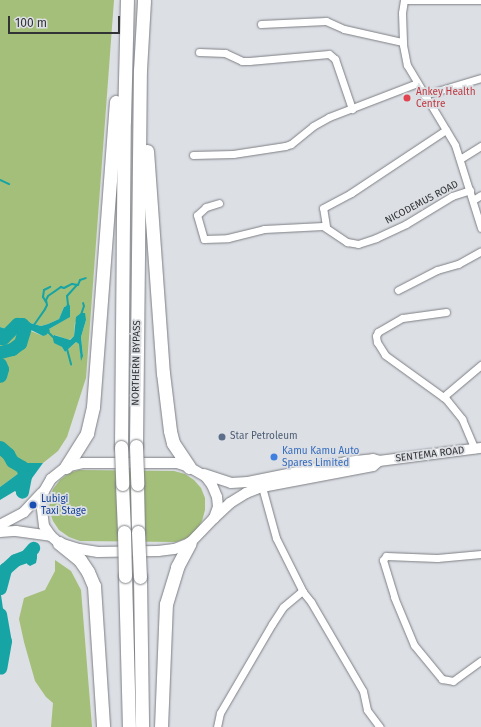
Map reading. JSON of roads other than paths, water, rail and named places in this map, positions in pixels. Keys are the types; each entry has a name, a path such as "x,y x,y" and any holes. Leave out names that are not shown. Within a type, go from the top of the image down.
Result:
{"highway":[{"name":"NORTHERN BYPASS","path":"127,0 125,31 121,447 129,727"},
{"name":"NORTHERN BYPASS","path":"142,727 140,577 136,446 140,70 144,0"},
{"path":"66,467 79,449 87,433 93,407 116,98 125,31"},
{"path":"140,70 163,373 170,431 173,443 194,469"},
{"path":"55,539 80,560 88,572 94,586 103,727"},
{"path":"161,727 166,604 177,567 190,543"}],"main road":[{"name":"SENTEMA ROAD","path":"66,467 83,463 177,463 231,483 248,482 346,462 372,459 379,461 478,449"},
{"name":"SENTEMA ROAD","path":"190,543 214,518 236,500 262,487 373,466 379,461"},
{"path":"0,525 24,512 44,491 52,479 66,467"},
{"path":"194,469 206,477 212,485 217,497 218,507 214,518"},
{"path":"44,491 41,502 41,513 44,526 55,539"},
{"path":"0,532 16,531 55,539 79,549 98,552 158,551 174,549 190,543"}],"street":[{"path":"481,0 404,0 402,42 407,65 446,130 460,159 481,228"},
{"path":"261,24 326,21 344,29 402,42"},
{"path":"199,52 225,53 241,60 249,61 329,54 335,59 352,109"},
{"path":"424,95 481,78"},
{"path":"193,154 233,154 285,146 294,142 323,120 417,83"},
{"path":"219,203 206,207 197,215 204,239 228,238 264,229 326,226 323,208 351,193 446,130"},
{"path":"460,159 481,146"},
{"name":"NICODEMUS ROAD","path":"326,226 347,242 358,244 376,238 406,224 452,196 470,190"},
{"path":"473,200 481,195"},
{"path":"398,290 436,270 458,264 481,251"},
{"path":"446,312 402,318 380,330 376,336 378,347 386,355 443,397 462,419 478,449"},
{"path":"443,397 481,365"},
{"path":"262,487 276,538 303,592 363,691 366,710 380,727"},
{"path":"481,554 436,558 386,556 383,560 394,597 414,646 442,680 453,681 481,662"},
{"path":"217,727 220,713 272,624 288,601 299,592 303,592"}],"water":[{"path":"70,305 70,317 49,329 50,331 46,335 43,336 21,327 8,335 7,340 0,345 0,336 3,333 0,332 0,327 6,329 19,322 41,326 48,324 59,319 64,307"},
{"path":"81,313 85,313 86,320 81,337 83,356 81,361 79,344 76,342 65,352 62,347 54,343 53,339 54,335 70,340 74,336 76,317"},
{"path":"21,463 43,463 27,485 25,491 17,493 15,491 0,500 0,487 19,473 20,467 16,465"},
{"path":"35,547 37,550 36,563 30,566 27,564 26,553 29,548"},
{"path":"0,588 8,643 6,653 0,659 0,654 3,654 0,622"}],"waterway":[{"path":"0,180 9,184"},
{"path":"34,325 47,305 46,300 48,296 61,287 64,288 72,284 78,285 80,280 86,278"},
{"path":"66,308 68,305 67,296 77,285"},
{"path":"46,302 43,297 44,290 50,287"},
{"path":"81,315 84,306 83,303"},
{"path":"0,338 3,338 17,324 22,324 25,327 20,343 12,349 0,352"},
{"path":"47,331 54,338"},
{"path":"67,349 71,364"},
{"path":"0,364 2,369 0,376"},
{"path":"0,447 8,454 12,461 22,467 25,476 22,492"},
{"path":"0,588 5,569 15,560 26,556 33,548"},
{"path":"0,614 5,641 0,668"}],"place":[{"name":"Ankey Health Centre","path":"407,98"},
{"name":"Star Petroleum","path":"222,437"},
{"name":"Kamu Kamu Auto Spares Limited","path":"274,457"},
{"name":"Lubigi Taxi Stage","path":"33,505"}]}
